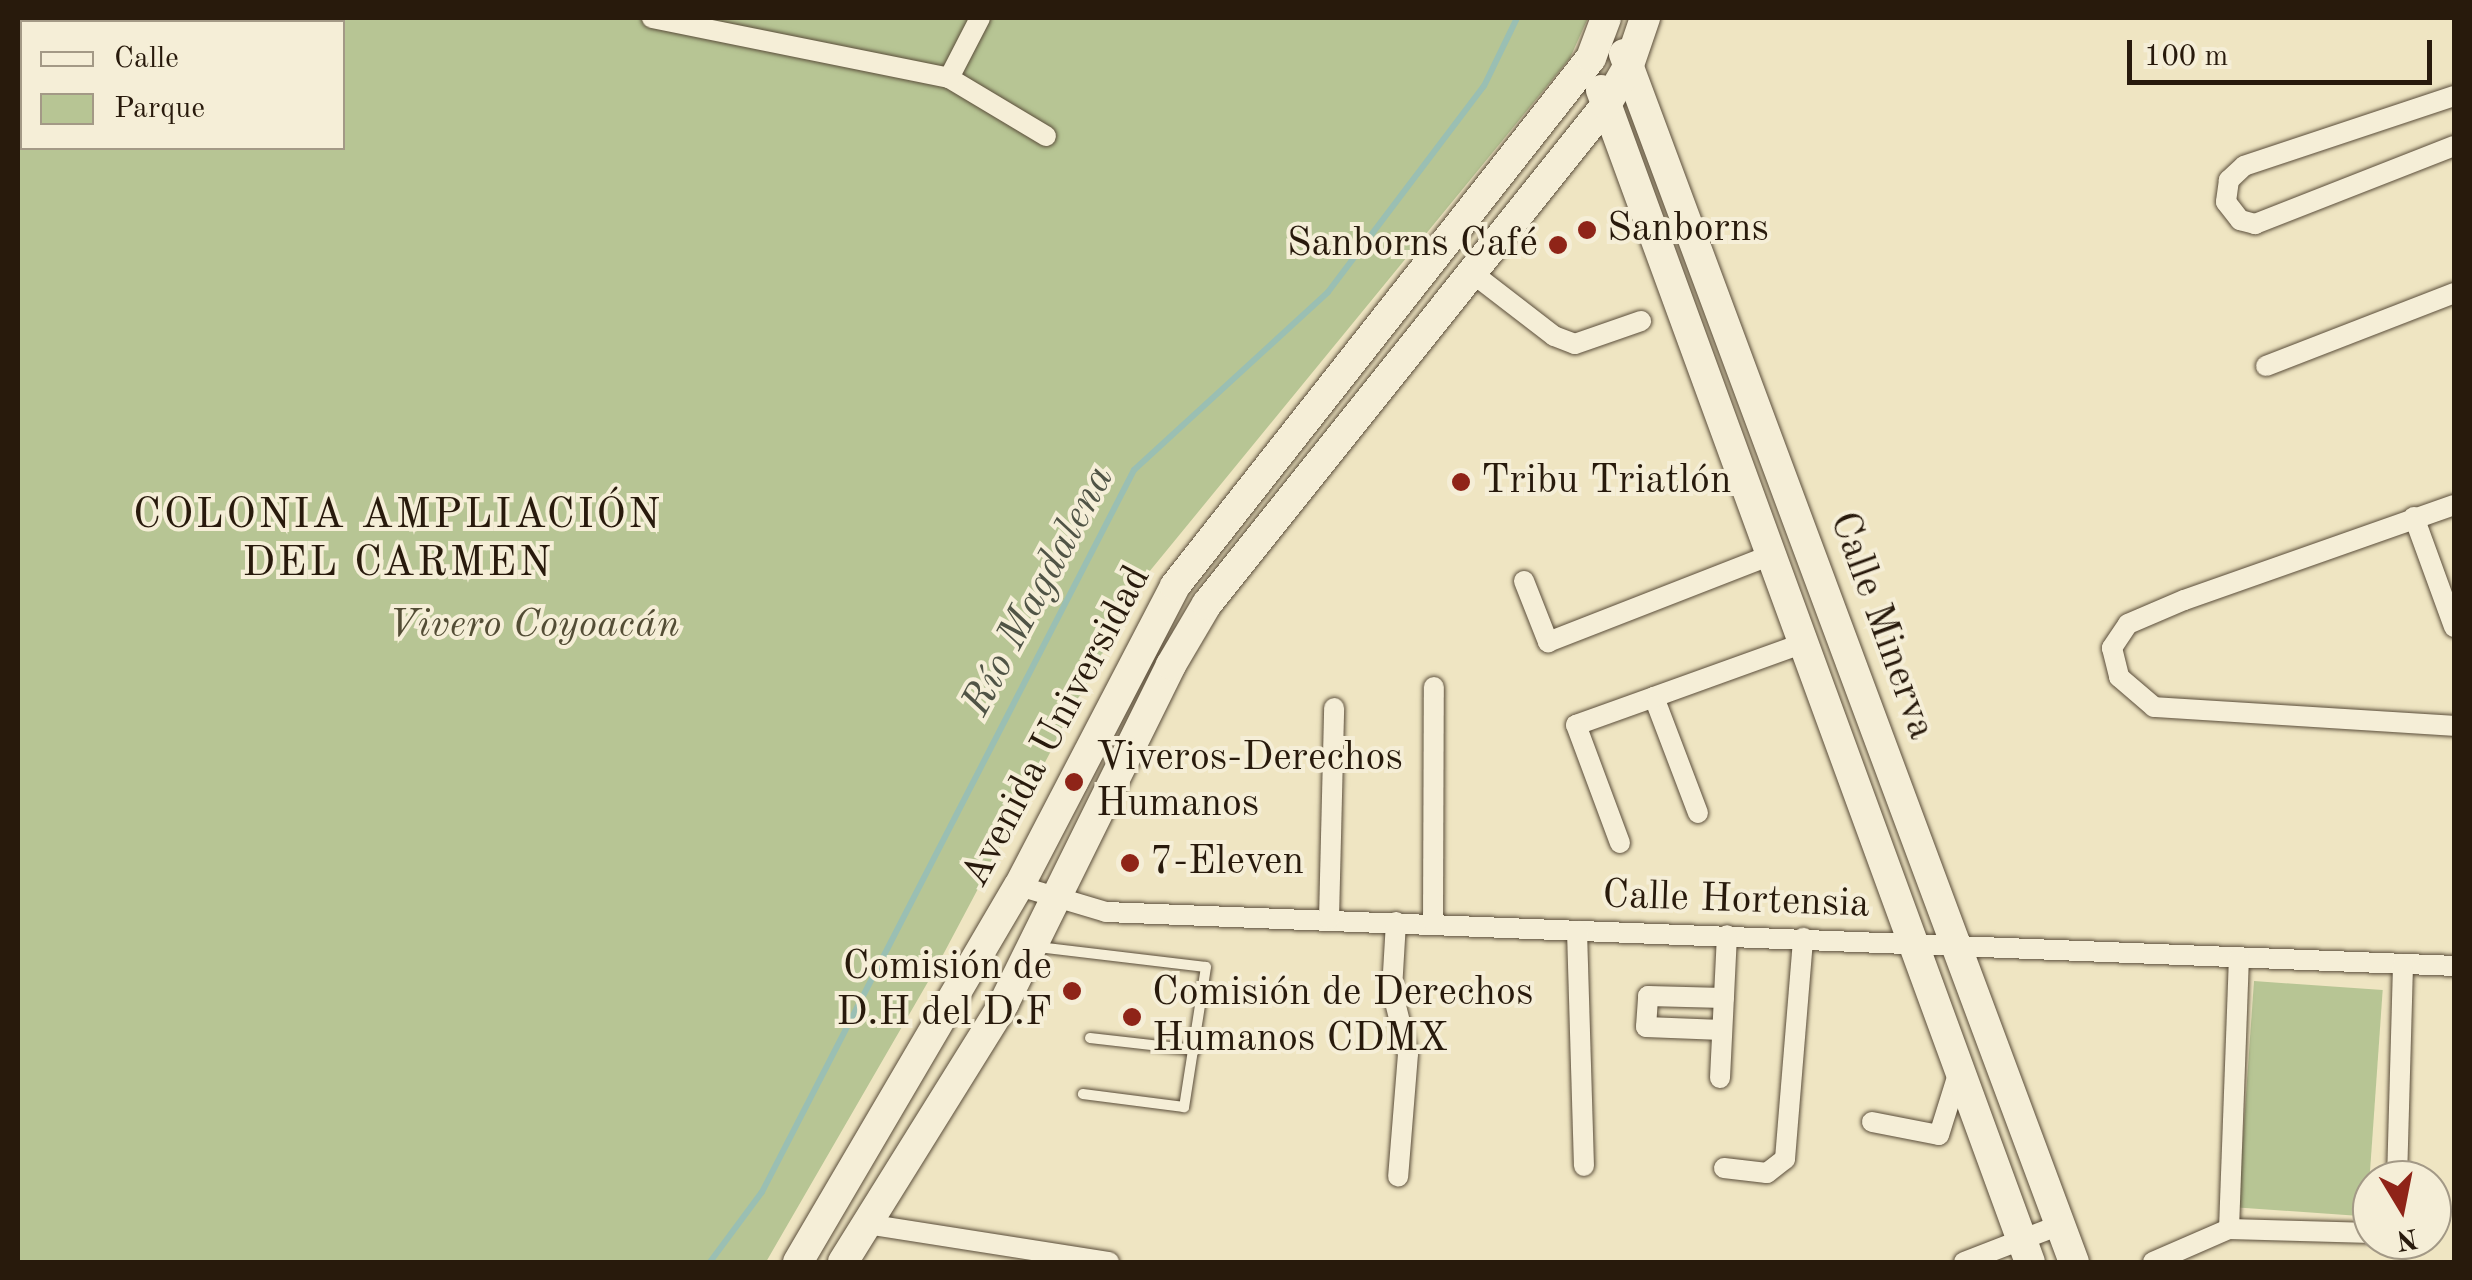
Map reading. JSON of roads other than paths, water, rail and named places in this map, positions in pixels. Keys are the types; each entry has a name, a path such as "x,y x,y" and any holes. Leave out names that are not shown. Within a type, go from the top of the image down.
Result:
{"main road":[{"name":"Avenida Universidad","path":"843,1262 1004,1003 1170,665 1207,604 1606,105 1630,64 1645,18"},
{"name":"Avenida Universidad","path":"798,1262 1019,886 1175,586 1591,58 1606,19"},
{"name":"Calle Minerva","path":"1606,19 1630,64 2074,1262"},
{"name":"Calle Minerva","path":"1591,58 1653,241 2026,1251"},
{"path":"1653,241 1668,220 1691,227"}],"street":[{"path":"652,18 949,78 1046,136"},
{"path":"949,78 980,18"},
{"path":"2454,96 2244,166 2230,180 2226,202 2240,220 2255,224 2454,146"},
{"path":"1471,272 1554,336 1575,344 1640,321"},
{"path":"2266,366 2454,293"},
{"path":"2454,505 2128,624 2116,634 2114,664 2130,691 2154,707 2191,714 2454,726"},
{"path":"2414,517 2454,627"},
{"path":"1524,581 1548,642 1769,556"},
{"path":"1620,843 1576,725 1802,644"},
{"path":"1432,922 1434,687"},
{"path":"1654,697 1698,813"},
{"path":"1330,919 1334,708"},
{"name":"Calle Hortensia","path":"1019,886 1106,912 1955,943 2239,957 2402,974 2454,966"},
{"path":"1396,922 1392,990 1408,1054 1398,1177"},
{"path":"1577,931 1584,1166"},
{"path":"1720,1078 1728,935"},
{"path":"1724,1168 1767,1173 1779,1170 1786,1159 1802,938"},
{"path":"2229,1229 2239,957"},
{"path":"2397,1160 2402,974"},
{"path":"1722,1030 1646,1028 1648,996 1724,998"},
{"path":"1872,1122 1939,1135 1960,1071"},
{"path":"866,1224 1109,1262"},
{"path":"1964,1262 2026,1251 2060,1225"},
{"path":"2153,1262 2229,1229 2352,1232"}],"lane":[{"path":"1032,947 1206,967 1184,1107 1083,1094"},
{"path":"1090,1038 1195,1050"}],"waterway":[{"name":"Río Magdalena","path":"710,1262 762,1192 1134,470 1328,292 1484,86 1517,18"}],"place":[{"name":"Sanborns","path":"1587,230"},
{"name":"Sanborns Café","path":"1558,245"},
{"name":"Tribu Triatlón","path":"1461,482"},
{"name":"Viveros-Derechos Humanos","path":"1074,782"},
{"name":"7-Eleven","path":"1130,863"},
{"name":"Comisión de D.H del D.F","path":"1072,991"},
{"name":"Comisión de Derechos Humanos CDMX","path":"1132,1017"}],"district":[{"name":"COLONIA AMPLIACIÓN DEL CARMEN","path":"398,540"}],"park label":[{"name":"Vivero Coyoacán","path":"534,626"}]}
